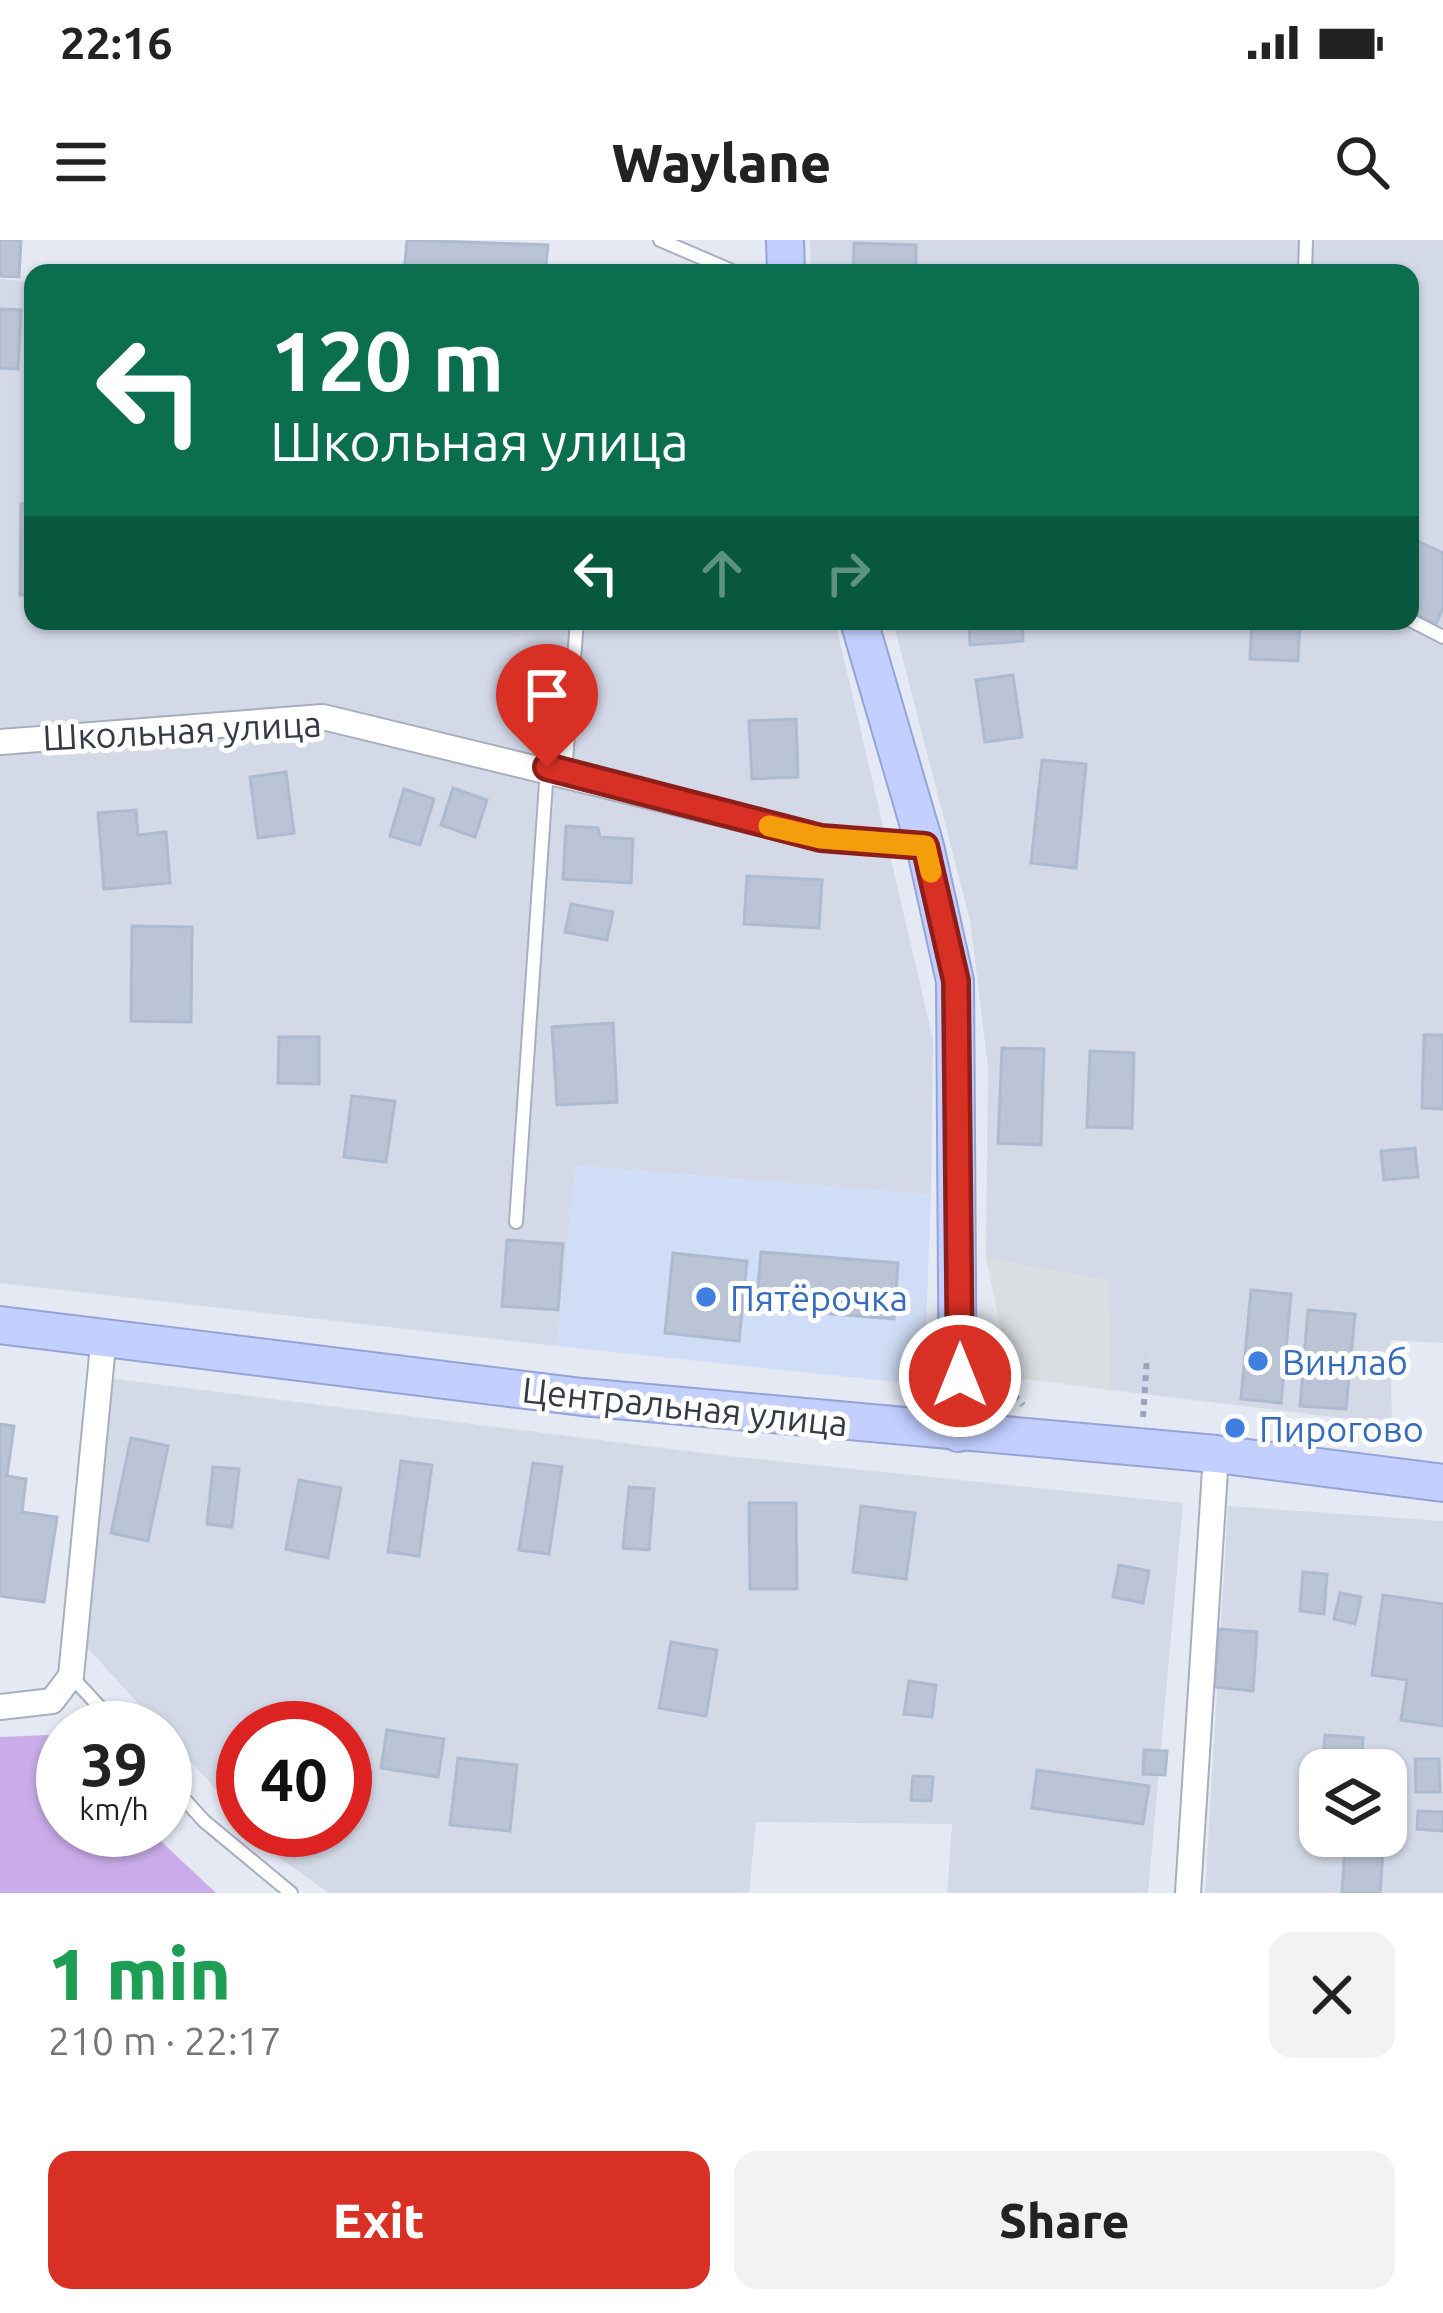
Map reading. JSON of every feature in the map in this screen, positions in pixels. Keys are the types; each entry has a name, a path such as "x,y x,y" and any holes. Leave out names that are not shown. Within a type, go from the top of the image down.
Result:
{"street":[{"path":"862,630 925,846 956,981 958,1433"},
{"name":"Школьная улица","path":"0,742 323,717 821,838 925,846"},
{"name":"Центральная улица","path":"0,1325 581,1396 1216,1454 1443,1483"},
{"path":"0,1706 52,1701 71,1676 104,1335"},
{"path":"1188,1893 1216,1454"}],"lane":[{"path":"660,240 716,264"},
{"path":"516,1222 556,770 577,630"},
{"path":"71,1676 94,1701"},
{"path":"192,1808 291,1893"}],"path":[{"path":"1143,1417 1147,1357"},
{"path":"998,1377 1025,1407"}],"shaded area":[{"path":"810,240 1443,240 1443,1343 1390,1340 1392,1424 1110,1390 1109,1281 986,1258 988,1067 970,920 895,630 1419,630 1419,264 811,264"},
{"path":"0,279 24,281 24,630 837,630 933,1039 931,1195 576,1166 557,1346 0,1283"},
{"path":"576,1166 931,1195 924,1385 557,1346"},
{"path":"986,1258 1109,1281 1110,1390 1011,1377"},
{"path":"108,1378 718,1455 1183,1503 1148,1893 947,1893 952,1824 756,1822 749,1893 329,1893 279,1857 372,1857 372,1701 216,1701 216,1789 192,1763 192,1701 136,1701 84,1644"},
{"path":"1228,1506 1443,1521 1443,1893 1205,1893"},
{"path":"36,1736 36,1857 178,1857 216,1893 0,1893 0,1737"}],"building":[{"path":"0,240 21,240 19,277 0,276"},
{"path":"407,240 548,245 546,264 405,264"},
{"path":"854,243 916,245 916,264 853,264"},
{"path":"0,309 21,310 18,369 0,368"},
{"path":"21,504 24,504 24,595 20,595"},
{"path":"1419,542 1443,553 1443,608 1436,624 1419,616"},
{"path":"969,630 1022,630 1023,641 970,645"},
{"path":"1252,630 1300,630 1298,661 1250,659"},
{"path":"1013,675 1022,737 985,742 976,680"},
{"path":"796,719 798,777 752,779 749,721"},
{"path":"1042,760 1086,764 1076,868 1031,863"},
{"path":"286,772 294,833 258,838 250,777"},
{"path":"453,788 487,800 475,837 441,825"},
{"path":"404,789 434,799 420,845 390,836"},
{"path":"136,810 138,835 166,832 170,883 104,889 98,813"},
{"path":"566,826 598,828 600,837 633,839 631,883 563,879"},
{"path":"747,876 822,880 819,928 744,924"},
{"path":"571,904 613,912 607,940 565,932"},
{"path":"132,926 192,927 191,1022 131,1021"},
{"path":"613,1023 617,1102 557,1105 552,1027"},
{"path":"1424,1035 1443,1035 1443,1109 1422,1108"},
{"path":"279,1037 319,1037 319,1084 278,1083"},
{"path":"1002,1048 1044,1049 1041,1145 998,1143"},
{"path":"1090,1051 1134,1053 1132,1128 1087,1127"},
{"path":"352,1096 395,1101 386,1162 344,1157"},
{"path":"1415,1148 1418,1177 1384,1180 1381,1151"},
{"path":"507,1240 563,1244 558,1310 502,1306"},
{"path":"761,1252 898,1263 894,1319 756,1308"},
{"name":"Пятёрочка","path":"673,1253 747,1261 739,1341 665,1333"},
{"path":"1251,1290 1291,1294 1281,1403 1241,1399"},
{"path":"1308,1310 1355,1314 1346,1409 1300,1406"},
{"path":"0,1424 14,1426 7,1476 26,1479 22,1512 57,1517 44,1602 0,1596"},
{"path":"131,1438 168,1446 148,1541 111,1533"},
{"path":"401,1461 432,1465 419,1556 388,1552"},
{"path":"533,1463 562,1467 549,1554 519,1550"},
{"path":"213,1467 239,1469 232,1527 207,1524"},
{"path":"299,1480 341,1488 328,1558 286,1549"},
{"path":"629,1487 654,1489 649,1550 623,1548"},
{"path":"749,1503 796,1503 797,1589 750,1589"},
{"path":"861,1506 915,1513 906,1579 853,1572"},
{"path":"1119,1565 1149,1571 1143,1603 1113,1597"},
{"path":"1303,1572 1327,1574 1324,1614 1300,1611"},
{"path":"1340,1593 1361,1597 1355,1624 1334,1619"},
{"path":"1383,1595 1443,1604 1443,1726 1401,1720 1407,1680 1372,1675"},
{"path":"1219,1629 1257,1632 1253,1691 1214,1687"},
{"path":"671,1642 717,1650 706,1716 659,1708"},
{"path":"909,1681 936,1685 932,1717 904,1714"},
{"path":"387,1730 444,1739 438,1777 381,1768"},
{"path":"1325,1735 1363,1738 1362,1749 1324,1749"},
{"path":"1144,1750 1167,1751 1165,1775 1143,1774"},
{"path":"458,1758 517,1765 510,1831 450,1825"},
{"path":"1415,1759 1439,1759 1440,1792 1416,1792"},
{"path":"1037,1770 1149,1786 1143,1824 1032,1808"},
{"path":"913,1776 933,1777 931,1801 911,1800"},
{"path":"1418,1811 1443,1812 1443,1831 1417,1829"},
{"path":"1344,1857 1383,1857 1380,1893 1342,1893"}],"slow traffic":[{"path":"769,826 859,843 925,846 931,872"}],"place":[{"name":"Пятёрочка","path":"706,1297"},
{"name":"Винлаб","path":"1258,1361"},
{"name":"Пирогово","path":"1235,1428"}],"route":[{"path":"547,767 821,838 925,846 956,981 960,1376"}]}
